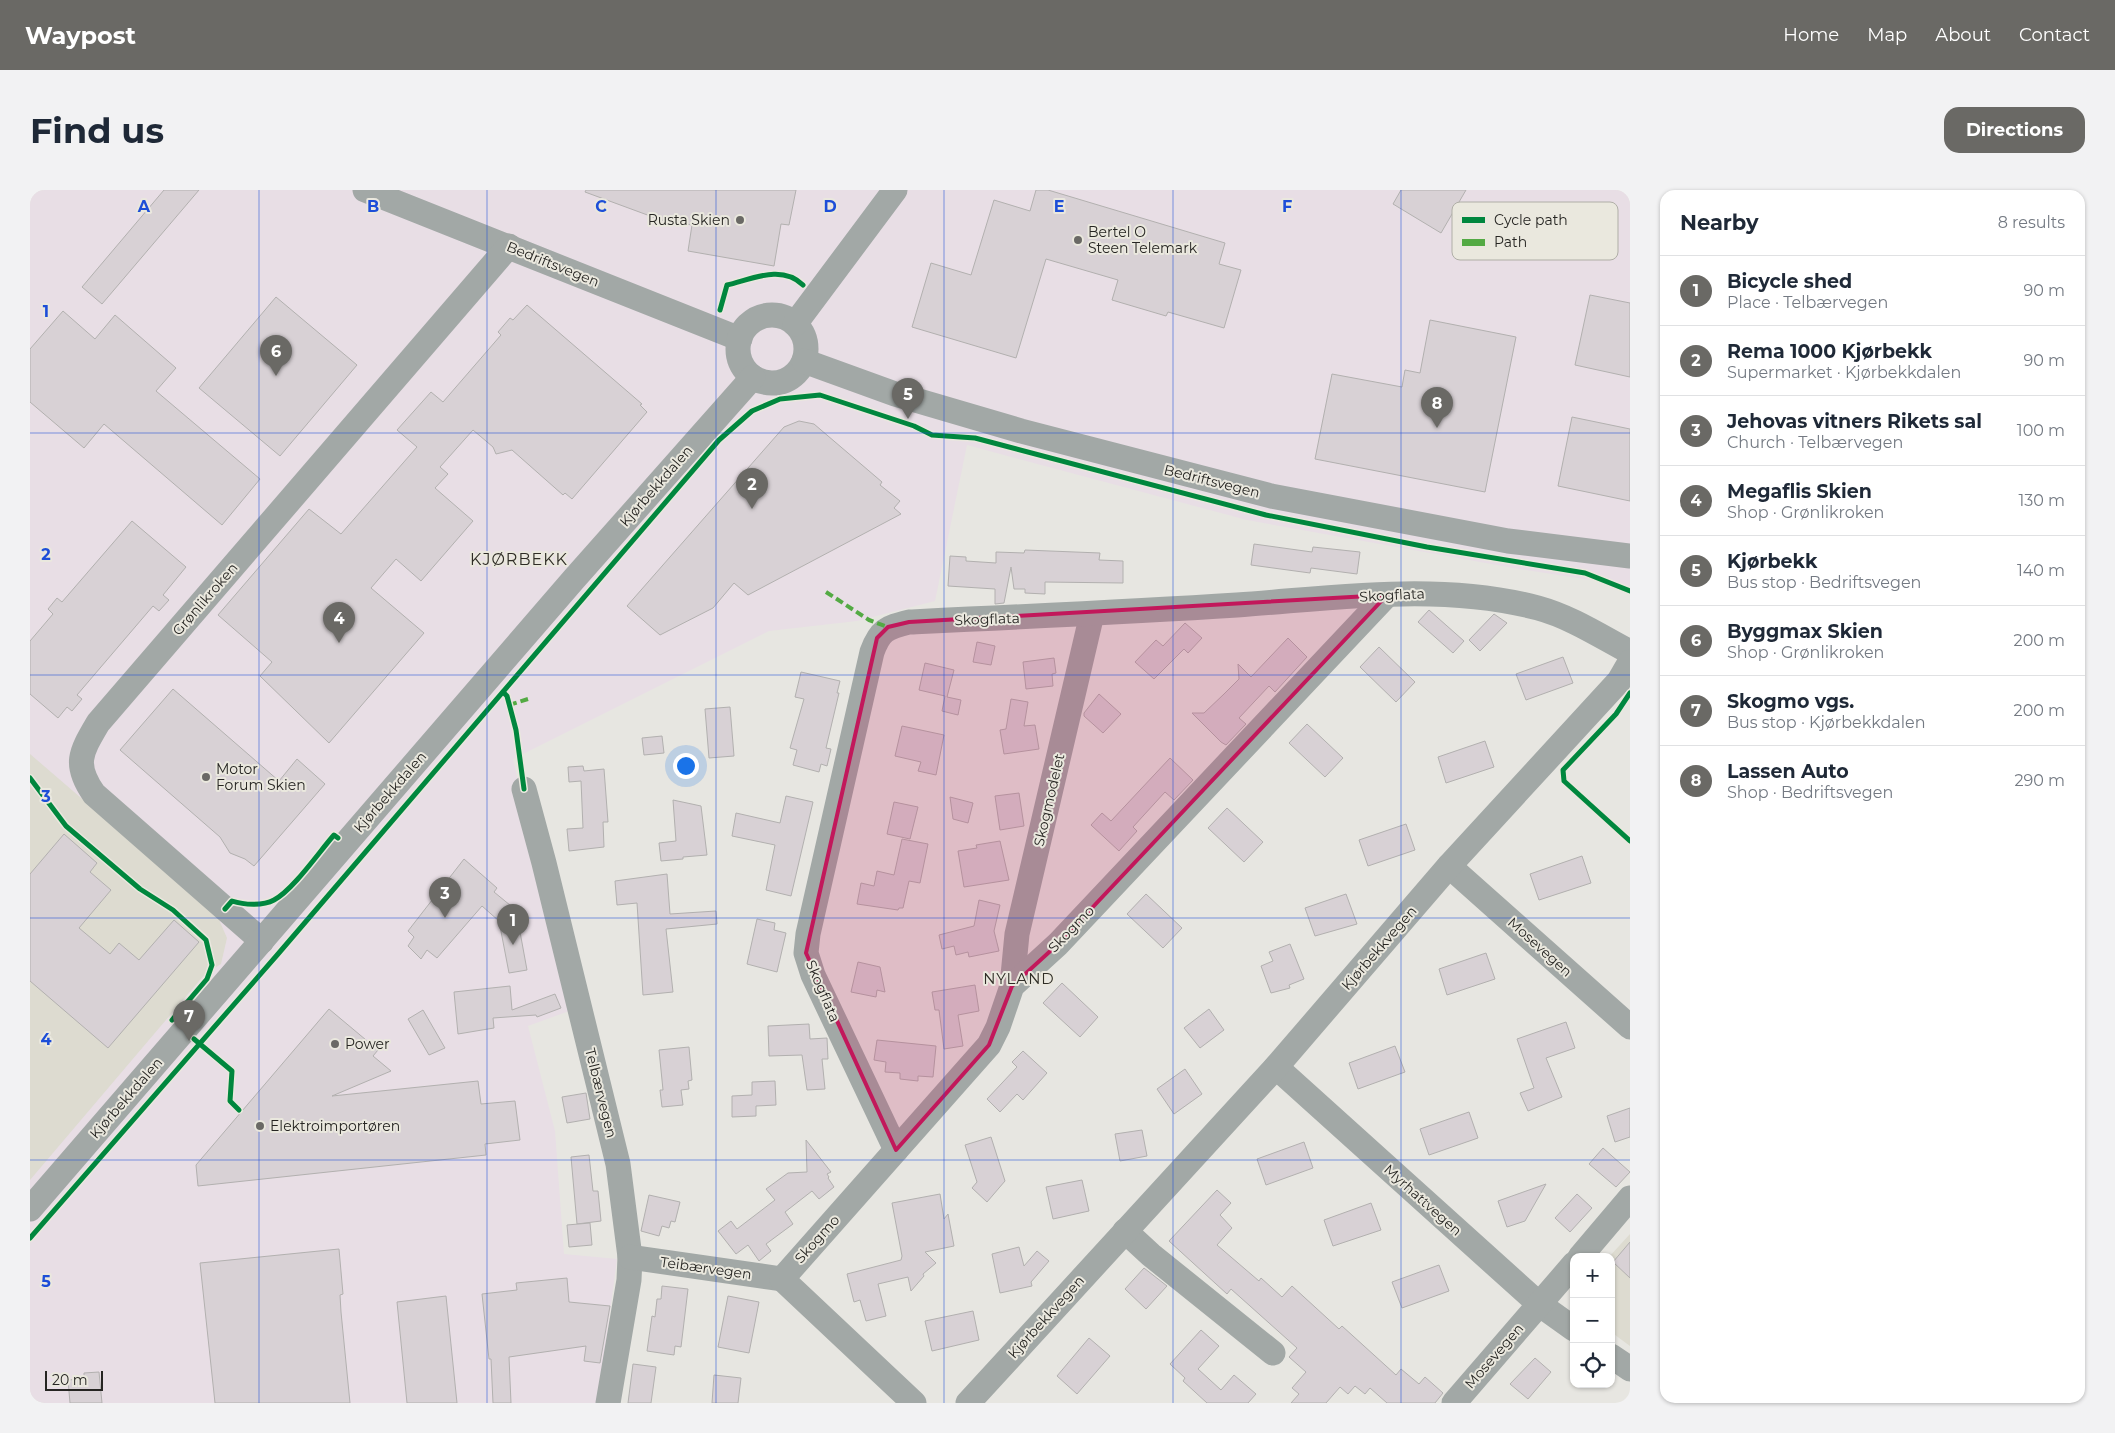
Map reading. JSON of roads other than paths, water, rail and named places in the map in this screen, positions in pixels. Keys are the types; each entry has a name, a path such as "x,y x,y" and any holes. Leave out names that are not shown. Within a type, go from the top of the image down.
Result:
{"street":[{"name":"Bedriftsvegen","path":"365,190 740,339"},
{"path":"795,324 895,190"},
{"name":"Grønlikroken","path":"262,941 94,794 85,781 80,767 86,743 98,723 509,246"},
{"path":"780,316 795,324 803,335 806,347 804,361 798,371 788,379 776,383 764,382 753,377 740,360 738,350 740,339 745,329 753,321 763,317 780,316"},
{"name":"Bedriftsvegen","path":"804,361 895,394 1020,431 1271,496 1508,541 1630,556"},
{"name":"Kjørbekkdalen","path":"30,1209 753,377"},
{"name":"Skogflata","path":"896,1150 813,975 806,953 808,934 872,652 877,638 888,627 909,622 1092,614 1387,595 1448,593 1538,608 1568,619 1630,652"},
{"name":"Skogmo","path":"782,1279 989,1045 998,1027 1012,986 1058,944 1387,595"},
{"name":"Skogmodelet","path":"1012,986 1017,934 1092,614"},
{"name":"Kjørbekkvegen","path":"968,1403 1276,1067 1449,866 1613,687 1630,662"},
{"name":"Telbærvegen","path":"524,789 618,1164 630,1257 608,1403"},
{"name":"Mosevegen","path":"1449,866 1630,1027"},
{"name":"Myrhattvegen","path":"1276,1067 1540,1304 1570,1326"},
{"path":"1583,1253 1630,1198"},
{"path":"1125,1231 1151,1255 1274,1353"},
{"name":"Teibærvegen","path":"630,1257 782,1279"},
{"name":"Mosevegen","path":"1454,1403 1570,1269"},
{"path":"782,1279 914,1403"},
{"path":"1615,1359 1630,1369"}],"place":[{"name":"Rusta Skien","path":"740,220"},
{"name":"Bertel O Steen Telemark","path":"1078,240"},
{"name":"Byggmax Skien","path":"276,376"},
{"name":"Kjørbekk","path":"908,419"},
{"name":"Lassen Auto","path":"1437,428"},
{"name":"Rema 1000 Kjørbekk","path":"752,509"},
{"name":"Megaflis Skien","path":"339,643"},
{"name":"Motor Forum Skien","path":"206,777"},
{"name":"Jehovas vitners Rikets sal","path":"445,918"},
{"name":"Bicycle shed","path":"513,945"},
{"name":"Skogmo vgs.","path":"189,1041"},
{"name":"Power","path":"335,1044"},
{"name":"Elektroimportøren","path":"260,1126"}],"district":[{"name":"KJØRBEKK","path":"519,559"},
{"name":"NYLAND","path":"1019,979"}]}
